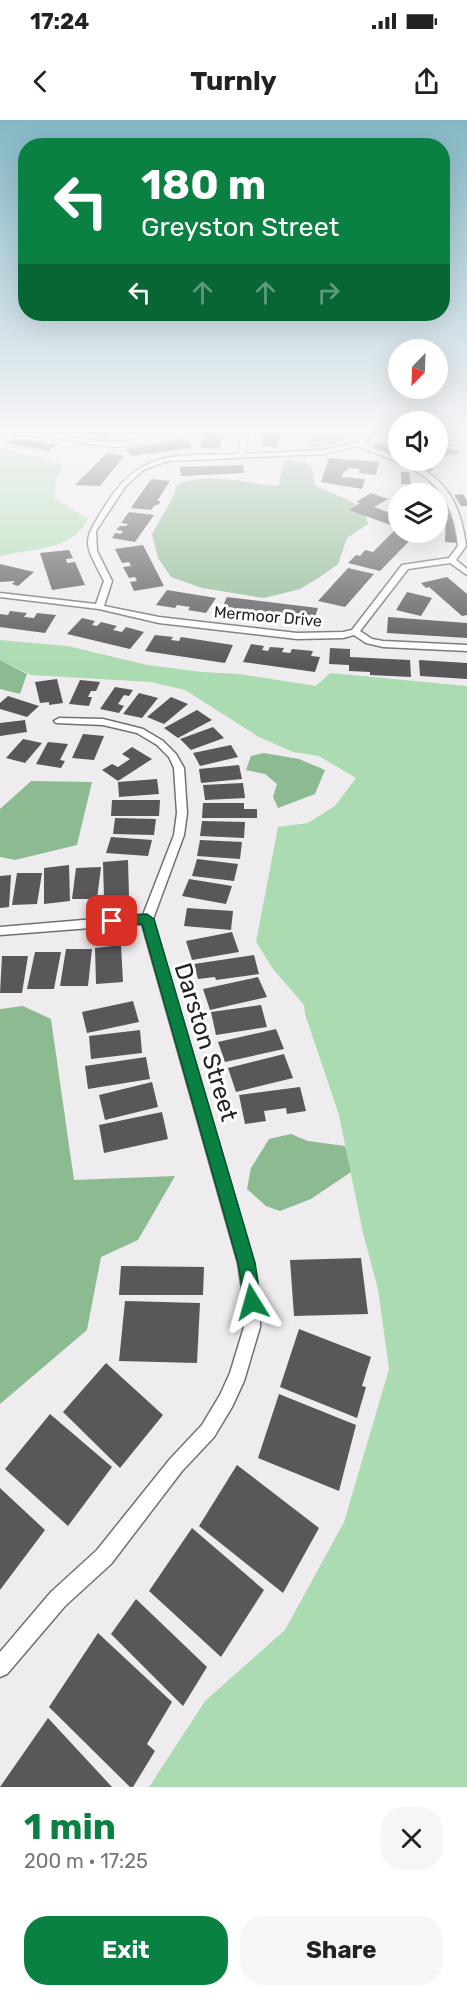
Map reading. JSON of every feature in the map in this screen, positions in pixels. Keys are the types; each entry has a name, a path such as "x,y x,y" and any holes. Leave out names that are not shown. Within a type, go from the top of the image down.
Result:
{"street":[{"path":"99,607 108,581 91,546 90,539 92,531 106,510"},
{"path":"455,510 460,521 462,546 452,560 405,567 355,632 369,641 382,644 467,648"},
{"path":"452,560 467,573"},
{"name":"Mermoor Drive","path":"0,595 99,607 159,620 297,636 343,636 355,632"},
{"path":"0,931 147,919 179,836 182,813 179,768 173,756 160,743 129,727 103,722 59,721"},
{"name":"Darston Street","path":"0,1667 58,1599 104,1557 176,1465 208,1431 238,1375 252,1327 252,1302 246,1263 147,919"}],"shaded area":[{"path":"0,510 74,510 88,519 81,530 61,543 0,556"},
{"path":"166,510 361,510 368,524 347,538 338,564 320,577 300,589 264,598 202,588 171,577 158,558 152,534"},
{"path":"0,640 68,646 147,665 239,674 316,686 330,673 467,686 467,1787 149,1787 205,1701 285,1630 344,1522 389,1369 378,1289 363,1233 339,1115 304,1005 273,969 256,942 278,827 308,823 335,806 356,778 319,756 293,752 259,737 185,690 151,682 31,675 0,660"},
{"path":"0,660 27,674 20,694 0,689"},
{"path":"264,753 299,759 325,770 315,794 278,808 273,797 277,784 265,774 246,770 251,756"},
{"path":"31,781 92,782 77,845 15,860 0,857 0,809"},
{"path":"23,1006 51,1019 74,1180 175,1176 138,1240 101,1257 87,1330 0,1404 0,1009"},
{"path":"291,1134 308,1141 345,1146 351,1172 311,1199 280,1211 266,1206 247,1189 251,1168 269,1139"}],"building":[{"path":"349,510 382,510 388,512 388,524"},
{"path":"129,512 154,515 135,542 112,538 115,533 121,534 123,531 116,530 120,526 128,524 121,523"},
{"path":"448,513 455,513 458,543 448,542"},
{"path":"388,537 388,543 407,543 380,571 348,563 365,550 373,552"},
{"path":"143,545 164,586 134,591 130,582 137,581 135,577 129,578 123,567 131,566 129,562 122,563 115,549"},
{"path":"69,550 73,558 66,559 67,563 75,562 85,585 52,590 40,553"},
{"path":"0,564 34,572 18,586 12,584 15,581 0,582"},
{"path":"348,568 374,574 345,607 318,601"},
{"path":"447,577 467,594 467,615 462,616 429,587 426,588 421,583"},
{"path":"167,590 216,598 206,613 188,610 190,607 177,605 175,608 156,605"},
{"path":"407,592 432,598 421,616 396,610"},
{"path":"227,597 318,608 313,623 295,621 296,618 281,616 280,620 260,618 261,614 254,614 253,618 219,614"},
{"path":"10,611 27,613 24,617 34,618 37,613 56,615 45,633 0,627 0,614 8,615"},
{"path":"388,617 467,623 467,638 387,633"},
{"path":"82,618 95,621 92,625 97,626 101,622 117,626 113,630 122,632 126,627 144,632 130,649 67,634"},
{"path":"155,635 173,637 171,640 179,641 181,637 233,645 225,663 145,651"},
{"path":"251,644 264,646 262,650 268,651 270,647 284,648 282,652 290,653 292,649 313,651 311,656 320,657 315,672 243,662"},
{"path":"330,648 350,649 350,657 410,660 411,677 370,675 370,672 349,671 349,665 329,664"},
{"path":"419,660 467,663 467,679 420,676"},
{"path":"57,679 63,703 49,705 49,702 40,703 35,682"},
{"path":"80,680 100,682 96,691 91,691 88,697 92,697 89,706 69,704"},
{"path":"115,687 133,690 129,696 124,695 118,704 124,706 119,713 100,709"},
{"path":"139,693 158,698 142,718 123,714"},
{"path":"8,696 39,706 27,717 0,709 0,703"},
{"path":"171,697 188,704 164,724 147,717"},
{"path":"197,710 212,720 178,738 164,728"},
{"path":"25,720 27,732 0,736 0,723"},
{"path":"213,727 224,738 191,750 180,739"},
{"path":"83,734 104,736 94,760 72,758"},
{"path":"23,739 42,743 25,763 6,758"},
{"path":"48,742 68,744 60,760 65,761 61,768 36,764"},
{"path":"231,745 238,757 200,766 193,753"},
{"path":"132,747 152,759 118,781 102,770 112,764 118,767 130,759 122,754"},
{"path":"239,765 242,779 201,783 199,769"},
{"path":"157,779 159,794 119,797 118,782"},
{"path":"243,783 245,798 205,800 203,785"},
{"path":"112,800 160,800 159,816 111,816"},
{"path":"203,803 244,803 244,809 257,809 257,818 202,818"},
{"path":"115,818 156,819 154,835 113,834"},
{"path":"202,821 245,822 244,838 200,836"},
{"path":"111,837 152,840 148,856 106,853"},
{"path":"200,840 242,842 240,859 197,856"},
{"path":"197,859 238,864 234,881 192,876"},
{"path":"128,860 129,896 104,898 103,862"},
{"path":"69,865 70,901 44,904 44,868"},
{"path":"101,867 97,899 72,899 76,868"},
{"path":"17,873 42,873 37,904 12,905"},
{"path":"11,875 9,907 0,908 0,876"},
{"path":"189,879 232,886 226,904 182,896"},
{"path":"187,908 233,911 231,930 184,926"},
{"path":"232,932 239,952 192,960 186,941"},
{"path":"121,945 123,982 96,984 95,948"},
{"path":"66,949 92,949 88,986 60,986"},
{"path":"35,952 61,952 54,989 27,989"},
{"path":"254,955 259,974 216,980 215,977 198,979 194,964"},
{"path":"2,956 28,956 22,993 0,993"},
{"path":"258,977 267,997 210,1010 203,989"},
{"path":"133,1001 139,1022 87,1033 82,1012"},
{"path":"261,1005 267,1027 216,1035 211,1012"},
{"path":"276,1029 284,1049 225,1062 218,1042"},
{"path":"140,1030 142,1053 91,1059 89,1036"},
{"path":"284,1054 293,1078 236,1092 228,1068"},
{"path":"146,1057 150,1079 88,1089 85,1066"},
{"path":"152,1082 158,1107 105,1120 99,1095"},
{"path":"300,1087 306,1111 287,1114 286,1108 264,1111 266,1121 245,1124 239,1095"},
{"path":"162,1112 168,1139 104,1153 99,1125"},
{"path":"361,1258 368,1314 294,1316 290,1260"},
{"path":"121,1266 204,1267 203,1295 119,1295"},
{"path":"125,1301 200,1303 197,1363 119,1361"},
{"path":"299,1329 371,1357 362,1386 366,1387 357,1418 280,1387"},
{"path":"106,1363 163,1415 120,1468 63,1412"},
{"path":"279,1394 356,1425 339,1491 258,1458"},
{"path":"50,1414 112,1467 68,1526 5,1469"},
{"path":"237,1465 319,1528 283,1593 199,1526"},
{"path":"0,1488 45,1530 0,1590"},
{"path":"192,1528 264,1590 221,1657 149,1591"},
{"path":"136,1599 207,1667 183,1706 111,1634"},
{"path":"98,1633 172,1702 147,1744 155,1751 133,1787 130,1787 49,1707"},
{"path":"48,1718 112,1787 0,1787"}],"route":[{"path":"112,921 147,919 246,1263 252,1302"}]}
